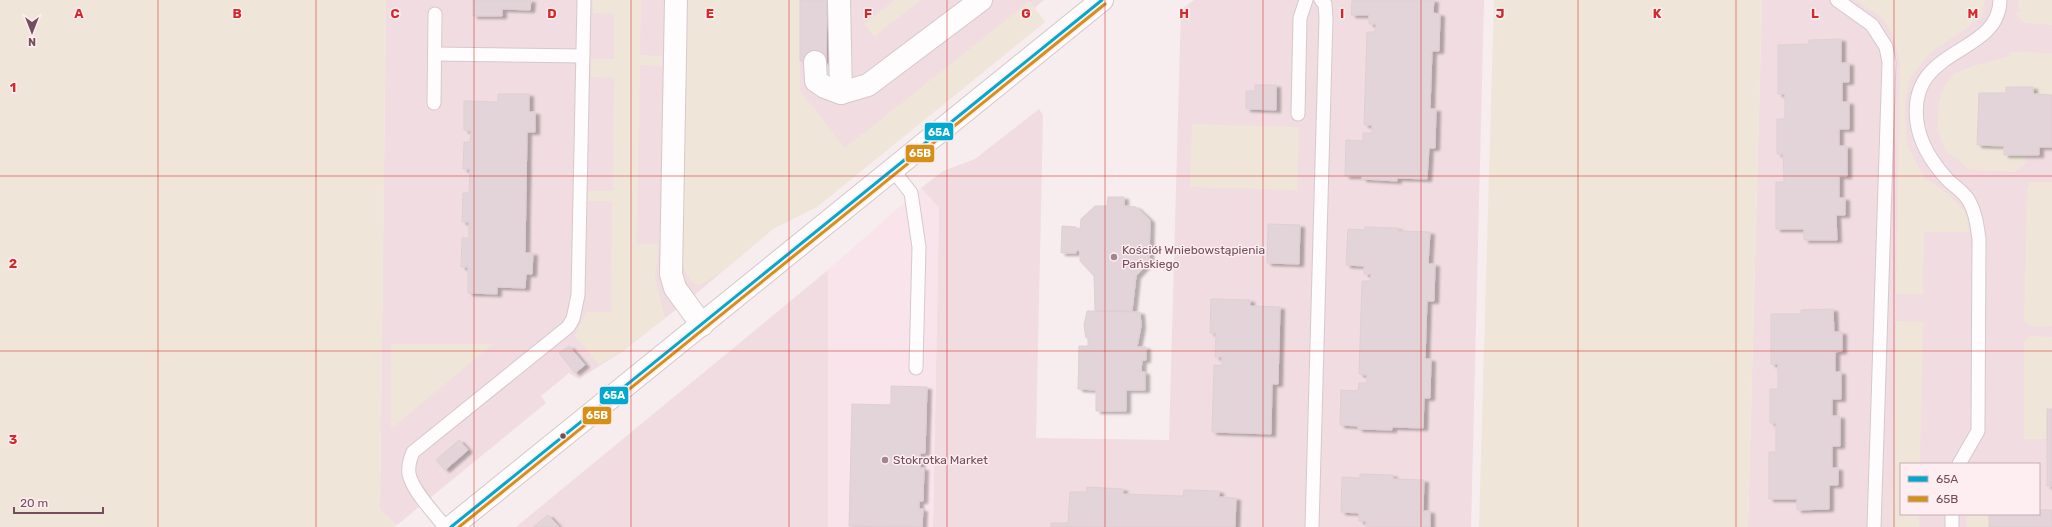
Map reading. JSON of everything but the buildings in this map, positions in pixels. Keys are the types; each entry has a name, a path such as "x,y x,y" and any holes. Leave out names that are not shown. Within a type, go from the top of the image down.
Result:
{"street":[{"path":"676,0 671,274 675,288 702,325"},
{"path":"839,0 842,93"},
{"path":"815,62 816,81 825,87 842,93 868,85 981,0"},
{"path":"451,527 893,170 1093,2"}],"lane":[{"path":"445,527 413,485 409,475 409,463 413,452 568,327 573,319 578,295 584,0"},
{"path":"1298,114 1300,18 1306,0"},
{"path":"1312,527 1326,18 1325,4 1321,0"},
{"path":"1837,0 1872,25 1886,47 1889,62 1874,527"},
{"path":"1960,463 1978,431 1979,239 1975,212 1969,200 1948,180 1928,153 1917,122 1917,108 1921,85 1941,61 1976,40 1987,31 1997,15 2000,0"},
{"path":"434,103 435,14"},
{"path":"435,54 583,56"},
{"path":"893,170 911,193 920,247 916,368"},
{"path":"1952,515 1952,527"}],"shaded area":[{"path":"0,0 386,0 380,510 397,525 394,527 0,527"},
{"path":"386,0 1044,0 692,297 620,353 579,379 569,373 541,396 546,403 397,525 380,510"},
{"path":"593,0 641,0 640,55 662,56 662,66 640,65 637,244 659,244 655,277 665,318 619,353 599,365 575,336 587,312 611,312 612,201 588,201 588,191 613,191 614,78 591,77 591,59 614,59 614,14 593,13"},
{"path":"684,0 800,0 800,91 845,148 1030,1 1045,22 817,207 773,229 727,268 699,286 690,279 687,274 683,263 680,245"},
{"path":"895,0 921,0 874,37 864,24"},
{"path":"1194,0 1484,0 1471,527 933,527 939,208 921,188 943,171 975,159 1039,109 1043,115 1036,438 1169,440 1181,10"},
{"path":"1494,0 1762,0 1748,527 1479,527"},
{"path":"1762,0 2052,0 2052,527 1748,527"},
{"path":"1856,0 1985,0 1982,16 1930,53 1910,79 1905,103 1906,135 1909,149 1925,178 1948,194 1966,212 1969,232 1924,232 1923,294 1896,294 1900,62 1893,36 1886,24 1877,14"},
{"path":"2018,0 2052,0 2052,25 2025,23 2014,13 2020,12"},
{"path":"2010,52 2052,53 2052,95 2033,94 2033,87 2006,87 2006,93 1979,93 1977,145 2004,146 2004,155 2026,155 2024,166 2013,172 1970,170 1945,150 1937,128 1939,102 1944,87 1955,73 1979,64 2008,57"},
{"path":"1192,124 1299,127 1297,190 1190,187"},
{"path":"2030,182 2052,182 2052,326 2033,326 2026,323 2024,320 2027,190"},
{"path":"921,188 939,208 933,527 828,527 828,270"},
{"path":"828,270 828,527 516,527 759,327"},
{"path":"1896,321 1923,322 1920,463 1900,463 1900,515 1919,515 1919,527 1892,527"},
{"path":"2030,336 2052,337 2052,409 2047,409 2046,439 2024,439 2024,342"},
{"path":"391,344 493,344 391,429"},
{"path":"1967,515 1999,515 1989,527 1966,527"}],"transit line":[{"name":"65A","path":"451,527 1102,0"},
{"name":"65B","path":"459,527 1105,4"}],"place":[{"name":"Kościół Wniebowstąpienia Pańskiego","path":"1114,257"},
{"name":"Stokrotka Market","path":"885,460"}]}
